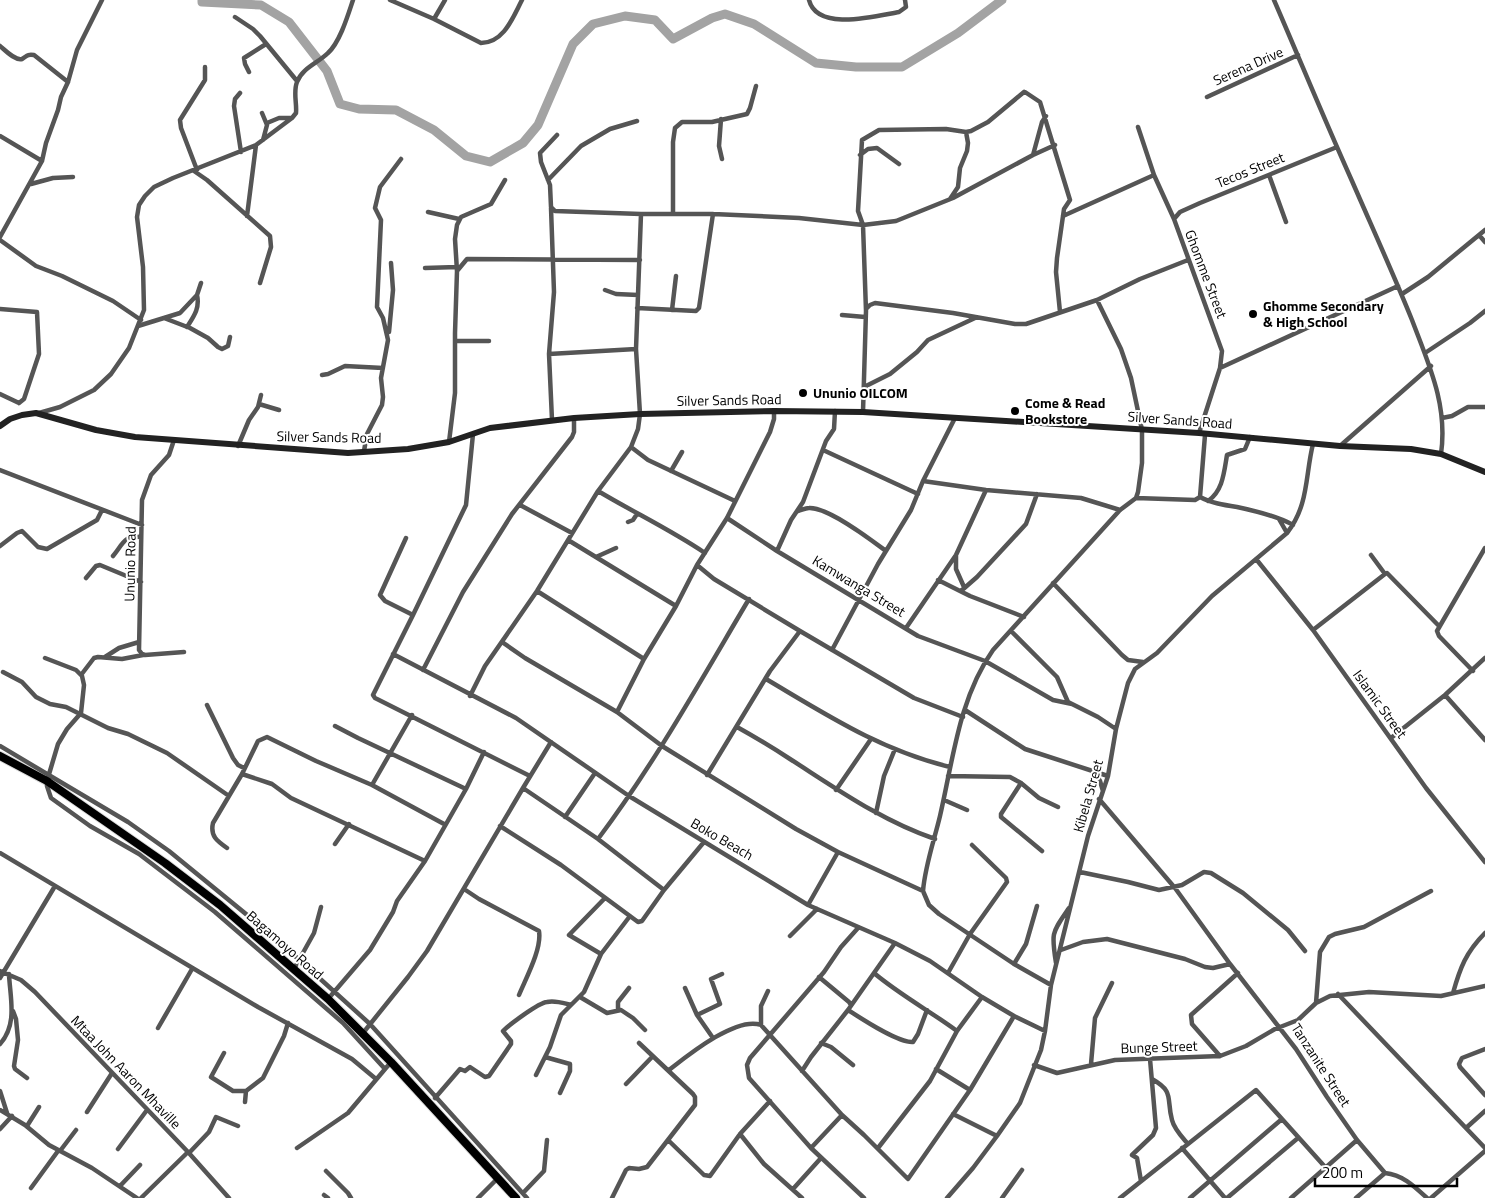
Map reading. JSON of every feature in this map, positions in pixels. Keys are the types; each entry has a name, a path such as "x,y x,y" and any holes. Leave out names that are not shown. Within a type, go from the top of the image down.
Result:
{"highway":[{"name":"Bagamoyo Road","path":"0,756 48,778 220,905 328,999 391,1062 498,1178 520,1196"}],"street":[{"path":"36,414 60,407 94,390 111,374 129,348 141,320 145,299 143,267 136,217 139,205 145,196 154,187 256,145 292,118 296,113 295,94 300,75 334,46 349,14 353,0"},
{"path":"390,0 434,19 481,43 488,43 505,30 522,0"},
{"path":"434,19 445,0"},
{"path":"809,0 812,9 818,14 841,20 900,12 906,7 905,0"},
{"path":"1274,0 1402,294 1431,366 1439,393 1442,418 1443,440 1441,454"},
{"path":"101,1 78,50 61,97 42,161 0,239 36,266 62,276 114,301 141,320"},
{"path":"235,17 253,29 297,81"},
{"path":"249,72 244,58 266,44"},
{"path":"0,46 17,59 21,59 29,54 34,55 68,82"},
{"name":"Serena Drive","path":"1207,97 1298,55"},
{"path":"205,67 205,80 180,120 181,128 195,170 270,236 272,247 260,283"},
{"path":"673,213 673,142 675,128 682,122 712,122 746,114 750,108 756,86"},
{"path":"863,412 866,311 863,225 858,211 860,155 862,140 879,130 946,128 966,132 988,122 1025,92 1040,102 1046,116 1070,200 1064,209 1056,272 1060,312"},
{"path":"240,93 235,100 234,106 241,152"},
{"path":"262,113 267,123 263,140"},
{"path":"1033,155 1042,122 1046,116"},
{"path":"267,123 279,118 292,118"},
{"path":"721,120 719,146 722,159"},
{"path":"548,180 581,146 622,124 637,121"},
{"name":"Ghomme Street","path":"1138,127 1154,175 1174,219 1219,340 1222,358 1202,434 1200,497"},
{"path":"949,200 958,187 960,168 967,151 966,132"},
{"path":"552,420 550,354 554,292 551,207 550,185 541,162 540,153 557,135"},
{"path":"0,136 42,161"},
{"path":"247,216 256,145"},
{"path":"551,207 555,212 714,214 799,218 863,225 896,221 949,200 1033,155 1055,146"},
{"name":"Tecos Street","path":"1174,219 1180,212 1200,203 1338,147"},
{"path":"860,155 868,149 877,148 899,164"},
{"path":"388,336 384,318 377,307 381,220 376,208 380,187 402,159"},
{"path":"1063,216 1154,175"},
{"path":"1269,175 1286,222"},
{"path":"31,184 53,178 73,177"},
{"path":"449,442 455,394 457,269 455,239 457,225 459,219 465,215 474,213 491,204 505,180"},
{"path":"428,212 437,216 459,219"},
{"path":"470,696 485,666 537,591 598,491 631,447 638,429 640,414 636,349 641,214"},
{"path":"637,308 696,311 699,308 714,214"},
{"path":"1402,294 1428,277 1485,230"},
{"path":"1479,235 1485,242"},
{"path":"425,268 457,269 467,259 640,260"},
{"path":"866,311 870,305 875,303 1021,325 1097,300 1140,279 1188,260"},
{"path":"364,451 367,434 382,405 381,378 388,336 392,290 391,263"},
{"path":"672,310 676,276"},
{"path":"138,326 180,313 197,295 201,283"},
{"path":"1220,368 1398,286"},
{"path":"605,290 616,294 638,295"},
{"path":"188,327 197,311 199,303 197,295"},
{"path":"1097,300 1121,349 1131,378 1142,430 1140,481 1136,498"},
{"path":"0,309 37,312 39,354 24,399 19,403"},
{"path":"1425,353 1485,311"},
{"path":"842,315 865,317"},
{"path":"864,387 890,374 928,340 976,317"},
{"path":"164,318 188,327 208,338 222,349 228,346 230,337"},
{"path":"455,341 489,340"},
{"path":"550,354 636,349"},
{"path":"322,375 328,374 339,367 346,366 383,368"},
{"path":"1340,446 1431,366"},
{"path":"0,394 19,403"},
{"path":"238,446 249,420 259,404 261,395"},
{"path":"0,426 10,419 22,415 19,403"},
{"path":"259,404 279,410"},
{"path":"1442,418 1452,416 1468,407 1485,408"},
{"path":"617,712 644,659 735,501 770,432 774,411"},
{"name":"Silver Sands Road","path":"22,415 36,414 96,430 135,437 339,452 408,449 449,442 490,428 574,418 640,414 774,411 863,412 1250,437 1340,446 1411,449 1441,454 1485,472"},
{"path":"777,551 804,500 828,437 834,429 835,411"},
{"path":"423,670 463,592 512,514 572,437 574,418"},
{"path":"832,650 878,564 911,510 923,481 955,418"},
{"path":"473,434 466,505 373,695 375,698 530,776"},
{"path":"1208,501 1214,497 1220,487 1227,455 1245,449 1250,437"},
{"name":"Ununio Road","path":"139,642 143,493 151,474 169,455 174,440"},
{"name":"Kibela Street","path":"948,1198 997,1136 1020,1103 1041,1050 1051,985 1088,836 1108,776 1116,729 1128,682 1135,670 1157,653 1212,596 1287,533 1300,513 1304,500 1313,444"},
{"path":"631,447 648,460 735,501"},
{"path":"823,450 918,494"},
{"path":"671,471 682,452"},
{"path":"0,470 142,525"},
{"path":"923,481 986,490 1081,498 1120,510"},
{"path":"906,628 956,555 986,490"},
{"path":"598,491 705,553"},
{"path":"962,589 977,577 1026,524 1037,494"},
{"path":"1051,985 1014,964 929,905 923,891 963,717 971,689 985,661 1120,510 1136,498 1195,500 1200,497 1208,501 1278,518 1293,525"},
{"path":"804,500 811,508 833,516 886,551"},
{"path":"520,505 572,534"},
{"path":"798,512 811,508"},
{"path":"0,546 17,532 22,531 38,547 47,549 97,520 102,510"},
{"path":"628,522 633,520 637,514"},
{"name":"Kamwanga Street","path":"726,518 918,636 985,661 1052,700 1072,704 1098,717 1116,729"},
{"path":"1278,518 1287,533"},
{"path":"113,556 121,544 129,537 142,537"},
{"path":"406,538 380,595 385,601 413,615"},
{"path":"568,540 676,606"},
{"path":"596,557 616,548"},
{"path":"1473,671 1439,636 1437,631 1485,548"},
{"path":"956,555 956,569 962,589"},
{"path":"1371,555 1385,574 1387,573 1439,626"},
{"name":"Islamic Street","path":"1256,558 1313,630 1432,796 1485,862"},
{"path":"86,578 96,566 100,565 141,582"},
{"path":"697,565 714,579 914,698 963,717"},
{"path":"1313,630 1385,574"},
{"path":"938,580 1024,617"},
{"path":"1053,583 1122,655 1128,660 1143,662"},
{"path":"537,591 644,659"},
{"path":"598,839 662,746 749,599"},
{"path":"708,775 766,679 800,631"},
{"path":"1011,631 1057,677 1068,702 1072,704"},
{"path":"106,657 119,648 139,642 140,653 146,655"},
{"path":"502,642 525,658 617,712 662,746 796,829 838,852 923,891"},
{"path":"81,674 94,658 101,656 122,659 184,652"},
{"name":"Boko Beach","path":"393,654 470,696 516,718 629,796 808,905 858,928 895,942 930,961 982,997 1014,1016 1045,1031"},
{"path":"45,658 76,670 81,674 84,684 81,713 67,729 58,744 48,778 47,786 51,798 90,826 138,854 215,912 343,1023 385,1069"},
{"path":"1391,738 1445,695 1485,658"},
{"path":"3,672 22,682 36,696 50,704 66,707 81,713 108,728 128,734 167,753 229,796"},
{"path":"766,679 871,739 923,760 950,767"},
{"path":"1445,695 1485,740"},
{"path":"207,705 233,758 238,765 244,768"},
{"path":"965,710 1025,749 1108,776"},
{"path":"372,785 412,715"},
{"path":"336,726 466,789"},
{"path":"738,727 789,758 836,790 876,813 913,832 935,839"},
{"path":"227,848 214,838 213,823 242,774 258,741 267,737 372,785 444,824"},
{"path":"836,790 871,739"},
{"path":"363,1033 427,951 551,742"},
{"path":"0,746 48,778 128,822 169,851 300,960 370,1024 520,1196 527,1198"},
{"path":"876,813 884,776 894,749"},
{"path":"328,999 367,954 393,912 397,901 425,861 444,824 466,789 484,752"},
{"path":"1094,771 1100,781 1103,793"},
{"path":"565,817 594,773"},
{"path":"242,774 272,784 291,798 425,861"},
{"path":"948,776 1002,776 1014,778 1039,798 1058,807"},
{"path":"1021,782 1001,814 1002,817 1042,852"},
{"path":"522,788 598,839 664,890"},
{"path":"1099,799 1175,888 1230,964 1280,1027"},
{"path":"944,800 967,810"},
{"path":"335,844 349,824"},
{"path":"500,826 561,865 637,922 641,922 664,890 704,842"},
{"path":"948,973 970,934 1007,882 1006,878 972,845"},
{"path":"808,905 838,852"},
{"path":"0,853 258,1008 352,1060 376,1079"},
{"path":"160,870 165,863"},
{"path":"1080,872 1128,882 1152,890 1175,888 1204,872 1211,873 1243,894 1288,930 1305,951"},
{"path":"0,978 55,886"},
{"path":"464,889 479,900 539,931 539,941 534,959 519,995"},
{"path":"1316,1003 1320,952 1329,938 1335,934 1364,926 1431,891"},
{"path":"601,954 569,935 605,898"},
{"path":"1014,964 1026,944 1037,906"},
{"path":"1056,967 1053,935 1057,924 1071,906"},
{"path":"294,969 314,933 320,907"},
{"path":"790,936 817,909"},
{"path":"536,1075 550,1047 561,1015 580,997 590,982 601,954 630,916"},
{"path":"858,928 841,946 819,977 750,1058 747,1065 749,1078 811,1148 864,1198"},
{"path":"1453,994 1464,960 1473,945 1485,933"},
{"path":"1061,950 1083,942 1106,939 1186,959 1205,967 1213,968 1230,964"},
{"path":"802,1071 821,1043 850,1007 895,942"},
{"path":"158,1028 192,969"},
{"path":"4,972 16,1019 18,1040 14,1066 15,1069 27,1078"},
{"name":"Mtaa John Aaron Mhaville","path":"4,972 21,980 35,992 188,1152 229,1198"},
{"path":"874,973 957,1032"},
{"path":"1220,1056 1192,1024 1190,1015 1238,973"},
{"path":"697,1016 720,1004 711,979 722,974"},
{"path":"819,977 849,1002 850,1007 884,1031 908,1042 913,1042 918,1034 927,1010"},
{"path":"1091,1064 1096,1018 1112,983"},
{"name":"Tanzanite Street","path":"1385,1173 1358,1140 1280,1027 1302,1017 1316,1003 1338,994 1382,992 1442,996 1485,986"},
{"path":"618,1010 618,1002 629,988"},
{"path":"685,988 697,1016 713,1038"},
{"path":"761,1025 762,1006 768,991"},
{"path":"1338,994 1485,1150 1429,1198 1403,1177 1385,1173 1356,1198"},
{"path":"580,997 608,1014 618,1010 633,1018 645,1030"},
{"path":"878,1148 919,1096 957,1032 982,997"},
{"path":"435,1098 460,1069 465,1071 470,1067 485,1077 489,1076 511,1044 511,1041 503,1031 515,1020 545,1002 553,1001 571,1005"},
{"path":"0,1044 7,1033 13,1010"},
{"path":"669,1070 713,1038 736,1028 761,1025 842,1115 908,1179 970,1090 1014,1016"},
{"path":"224,1053 211,1077 233,1091 246,1091 263,1078 284,1036 288,1023"},
{"name":"Bunge Street","path":"1034,1066 1057,1073 1115,1060 1220,1056 1246,1046 1280,1027"},
{"path":"0,1030 7,1033"},
{"path":"821,1043 831,1046 853,1065"},
{"path":"612,1198 628,1169 643,1169 647,1167 696,1102 693,1094 640,1044"},
{"path":"1485,1048 1462,1058 1460,1064 1460,1068 1485,1095"},
{"path":"626,1084 653,1056"},
{"path":"545,1057 570,1064 570,1071 560,1093"},
{"path":"1141,1181 1137,1158 1132,1155 1153,1135 1156,1128 1150,1059"},
{"path":"297,1148 348,1113 391,1062"},
{"path":"936,1069 970,1090"},
{"path":"87,1112 112,1073"},
{"path":"1152,1079 1163,1086 1168,1092 1173,1122 1188,1144"},
{"path":"1120,1198 1256,1090 1326,1168"},
{"path":"0,1091 9,1115"},
{"path":"245,1102 246,1091"},
{"path":"668,1140 704,1175 711,1175 740,1134 770,1101"},
{"path":"27,1126 39,1107"},
{"path":"0,1110 27,1126 59,1151 92,1168 141,1198 209,1132 216,1117 238,1126"},
{"path":"118,1149 147,1110"},
{"path":"1466,1128 1485,1110"},
{"path":"953,1114 997,1136"},
{"path":"0,1128 9,1115"},
{"path":"811,1148 842,1115"},
{"path":"1190,1198 1282,1119"},
{"path":"31,1188 76,1130"},
{"path":"740,1134 764,1164 802,1198"},
{"path":"1182,1148 1226,1198 1298,1138"},
{"path":"520,1196 544,1171 547,1140"},
{"path":"1291,1198 1358,1140"},
{"path":"793,1189 821,1158"},
{"path":"120,1186 140,1165"},
{"path":"1002,1198 1022,1170"},
{"path":"326,1172 351,1198"},
{"path":"478,1198 498,1178"}],"waterway":[{"path":"202,0 202,2 261,5 289,22 327,71 340,104 359,109 396,110 434,130 466,156 490,162 523,143 538,125 573,44 593,24 625,16 655,20 673,39 712,18 725,14 754,24 816,63 856,67 902,67 958,33 1002,0"}],"place":[{"name":"Ghomme Secondary & High School","path":"1253,314"},
{"name":"Ununio OILCOM","path":"803,393"},
{"name":"Come & Read Bookstore","path":"1015,411"}]}
